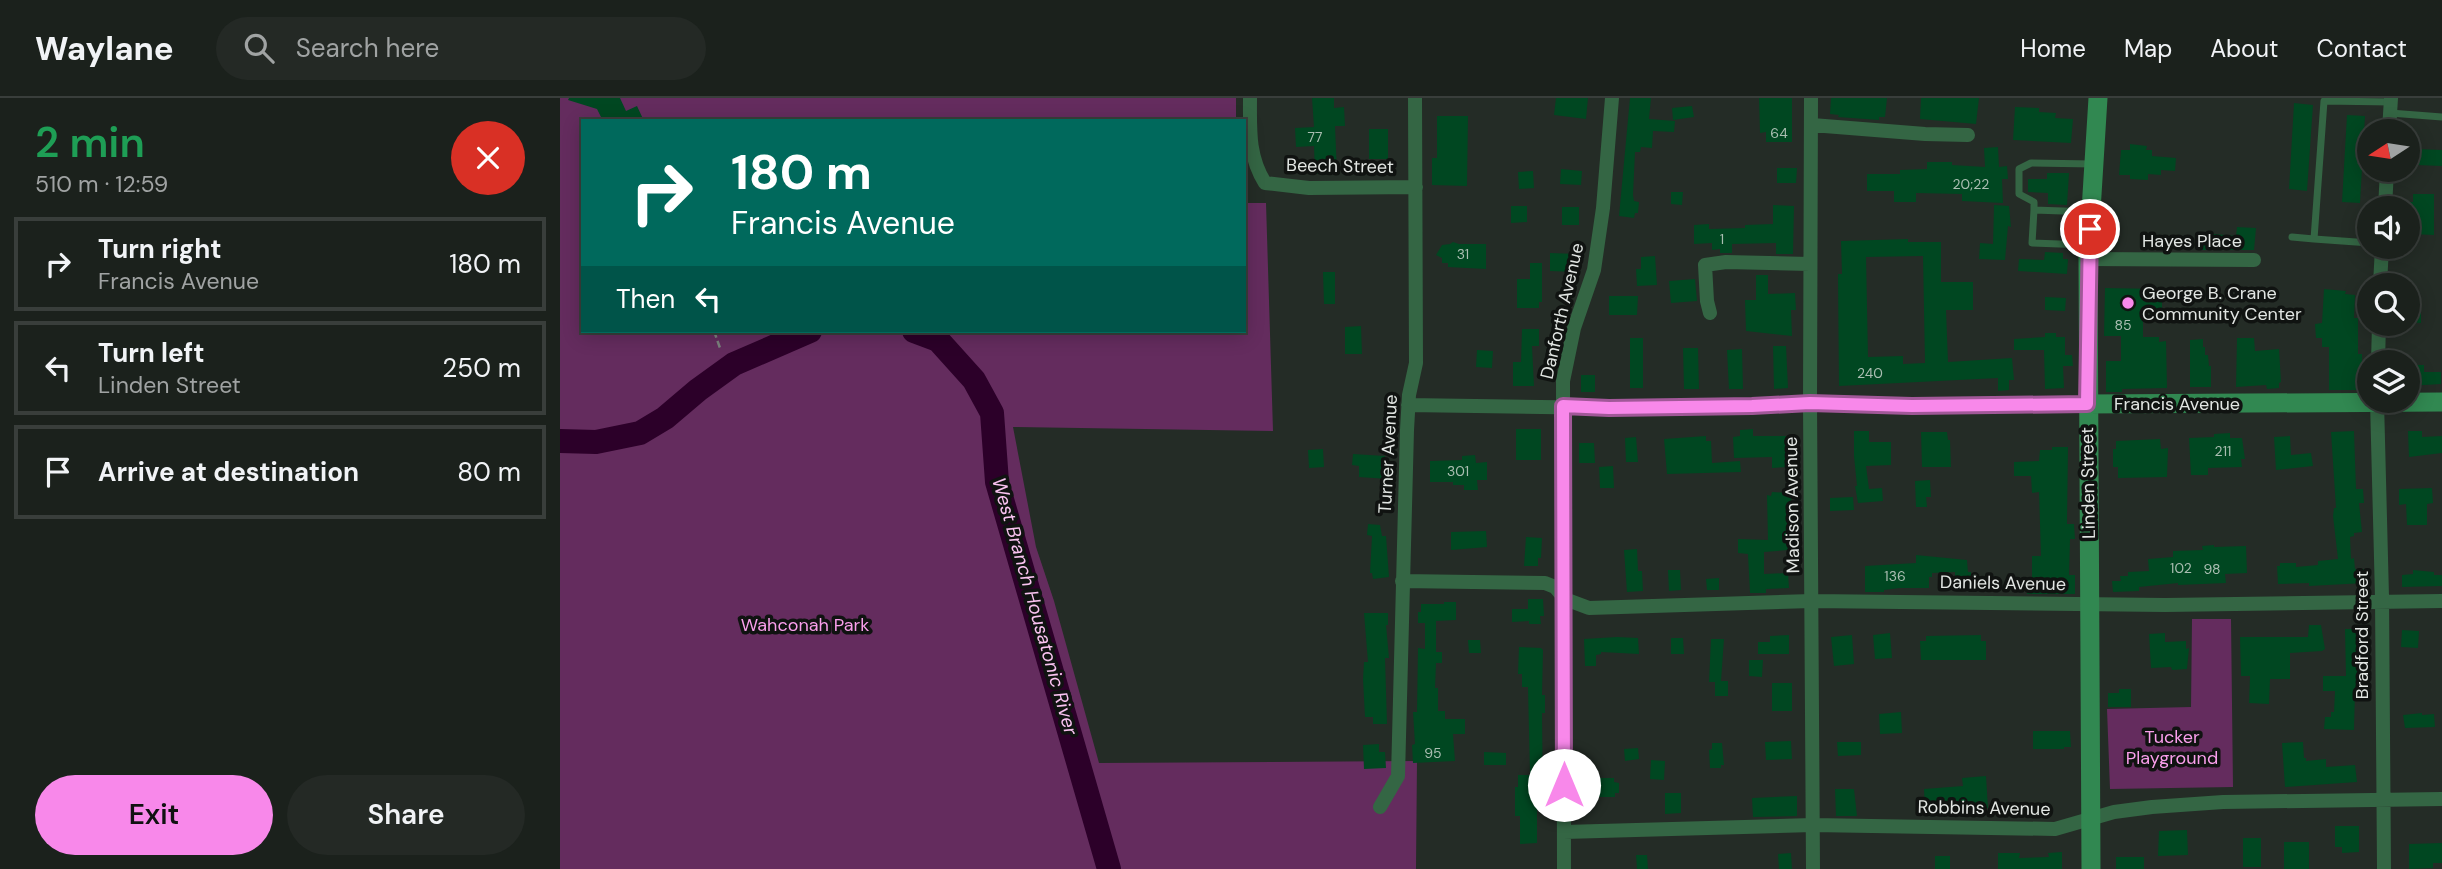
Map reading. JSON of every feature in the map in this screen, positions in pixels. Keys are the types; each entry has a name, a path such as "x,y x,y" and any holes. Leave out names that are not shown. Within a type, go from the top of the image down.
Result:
{"street":[{"name":"Beech Street","path":"1250,98 1250,145 1256,169 1265,183 1309,188 1416,187"},
{"name":"Turner Avenue","path":"1380,807 1398,776 1408,405 1416,363 1415,98"},
{"name":"Danforth Avenue","path":"1564,869 1563,380 1574,328 1594,270 1603,208 1612,98"},
{"name":"Madison Avenue","path":"1811,98 1810,403 1814,869"},
{"name":"Linden Street","path":"2091,869 2087,404 2089,252 2098,98"},
{"path":"1812,125 1968,135"},
{"name":"Hayes Place","path":"2089,252 2254,260"},
{"path":"1710,313 1705,265 1726,262 1810,264"},
{"name":"Francis Avenue","path":"1408,405 1609,408 1810,403 1912,406 2357,401"},
{"name":"Francis Avenue","path":"2420,402 2442,402"},
{"name":"Bradford Street","path":"2377,413 2384,869"},
{"name":"Daniels Avenue","path":"1402,581 1545,583 1555,587 1565,599 1589,608 1812,601 2090,604 2442,601"},
{"name":"Robbins Avenue","path":"1564,831 1813,825 2055,829 2074,825 2091,817 2151,807 2211,803 2442,799"}],"lane":[{"path":"2314,239 2325,101 2391,105 2442,117"},
{"path":"2089,252 2032,243 2034,202 2019,194 2020,169 2031,163 2093,164"},
{"path":"2034,210 2091,212"},
{"path":"2292,237 2357,242"}],"path":[{"path":"715,333 720,348"}],"green space":[{"name":"Wahconah Park","path":"560,98 1236,98 1236,119 581,119 581,333 1246,333 1246,203 1266,203 1273,431 1013,427 1036,547 1054,601 1099,763 1417,761 1416,869 560,869"},
{"name":"Tucker Playground","path":"2192,619 2231,619 2233,787 2110,789 2107,709 2191,707"}],"building":[{"path":"620,98 626,111 637,106 643,119 602,119 597,109 568,100"},
{"path":"1312,98 1334,98 1334,108 1344,107 1345,126 1335,126 1337,173 1315,174 1314,146 1296,147 1295,128 1314,127"},
{"path":"1556,98 1588,98 1586,119 1554,115"},
{"path":"1630,98 1651,98 1649,119 1675,121 1674,132 1653,131 1652,148 1641,147 1640,152 1635,152 1633,195 1634,201 1639,202 1638,213 1635,213 1634,218 1619,216"},
{"path":"1759,98 1792,98 1792,142 1766,142 1766,132 1760,133"},
{"path":"1831,98 1887,98 1885,117 1879,117 1879,120 1838,117 1839,115 1830,114"},
{"path":"1921,98 1979,98 1976,124 1920,119"},
{"path":"2294,103 2313,105 2307,191 2289,189"},
{"path":"1692,106 1694,117 1673,120 1672,108"},
{"path":"2015,107 2039,108 2039,112 2056,113 2055,118 2073,119 2071,143 2013,140"},
{"path":"2347,115 2365,116 2365,119 2357,119 2357,182 2361,182 2360,196 2357,196 2357,203 2342,202"},
{"path":"1437,116 1468,116 1467,186 1432,185 1432,158 1437,158"},
{"path":"1369,129 1388,129 1388,159 1369,159"},
{"path":"2130,144 2147,146 2146,150 2152,150 2152,156 2176,158 2175,171 2161,170 2161,175 2148,174 2148,180 2119,175 2121,150 2130,150"},
{"path":"1998,147 1999,167 2007,166 2008,179 2002,179 2003,203 1962,201 1962,194 1916,193 1916,202 1894,202 1894,191 1867,191 1867,174 1900,174 1900,170 1927,169 1927,162 1952,162 1952,165 1985,167 1984,148"},
{"path":"2420,149 2442,150 2442,166 2420,165"},
{"path":"1777,168 1797,168 1796,183 1777,183"},
{"path":"1561,169 1582,171 1581,185 1560,184"},
{"path":"1533,171 1534,188 1519,189 1518,172"},
{"path":"2047,173 2069,173 2067,205 2048,204 2048,193 2028,192 2028,179 2047,179"},
{"path":"1671,192 1683,192 1682,205 1671,204"},
{"path":"2434,194 2434,235 2420,234 2420,196 2413,196"},
{"path":"1773,205 1794,206 1793,254 1776,254 1776,243 1732,244 1732,253 1720,253 1720,249 1712,250 1712,243 1694,244 1694,225 1709,224 1709,229 1773,224"},
{"path":"1994,205 2009,206 2011,227 2008,226 2005,260 1979,259 1980,243 1993,244"},
{"path":"1511,206 1527,206 1527,222 1511,223"},
{"path":"1562,207 1579,207 1579,225 1562,225"},
{"path":"2237,227 2256,228 2254,250 2202,250 2204,233 2236,236"},
{"path":"1908,239 1908,242 1941,242 1941,282 1973,282 1973,310 1946,310 1948,362 2012,358 2014,380 2009,380 2009,390 1998,391 1998,378 1839,386 1838,274 1842,274 1841,241","holes":["1923,256 1925,363 1903,364 1903,356 1868,357 1866,257"]},
{"path":"1453,242 1486,244 1486,269 1448,267 1448,263 1442,263 1442,258 1436,255 1442,245"},
{"path":"2045,252 2063,253 2063,259 2068,259 2067,274 2018,271 2019,259 2044,260"},
{"path":"1550,253 1577,254 1576,272 1550,271"},
{"path":"1655,256 1657,285 1637,286 1636,269 1641,269 1641,257"},
{"path":"1530,263 1542,263 1542,302 1539,302 1539,308 1517,308 1517,279 1530,279"},
{"path":"1323,272 1335,272 1335,304 1324,304"},
{"path":"1756,275 1768,275 1768,294 1795,293 1796,310 1791,310 1792,336 1746,331 1745,300 1756,300"},
{"path":"1695,279 1697,301 1671,303 1669,281"},
{"path":"2105,288 2162,289 2162,313 2143,312 2143,337 2159,337 2159,342 2166,341 2167,388 2106,392 2106,361 2121,361 2121,336 2104,336"},
{"path":"2324,289 2346,291 2345,294 2355,295 2354,318 2357,318 2358,336 2357,390 2329,390 2329,347 2322,347 2322,338 2316,338 2315,324 2322,323"},
{"path":"1609,296 1638,296 1637,315 1609,315"},
{"path":"2045,297 2066,298 2065,311 2045,310"},
{"path":"2272,308 2273,321 2260,322 2259,309"},
{"path":"1361,326 1362,354 1345,354 1345,327"},
{"path":"1522,329 1539,329 1539,346 1532,346 1534,386 1513,386 1513,362 1521,362"},
{"path":"2045,333 2056,333 2056,337 2065,337 2065,355 2072,355 2073,366 2063,366 2064,388 2045,389 2044,350 2014,350 2014,339 2045,337"},
{"path":"1630,338 1643,338 1643,388 1630,388"},
{"path":"2237,338 2254,338 2255,351 2279,349 2279,388 2267,389 2266,385 2236,387"},
{"path":"2203,339 2205,355 2208,355 2211,366 2211,387 2190,387 2190,340"},
{"path":"1773,346 1786,346 1788,388 1774,389"},
{"path":"1683,348 1698,348 1699,389 1684,389"},
{"path":"1742,349 1743,389 1729,389 1727,350"},
{"path":"1477,350 1493,351 1492,368 1476,367"},
{"path":"2420,365 2424,365 2424,372 2441,372 2441,384 2420,385"},
{"path":"1581,375 1595,375 1595,392 1581,392"},
{"path":"1516,429 1541,429 1541,460 1516,460"},
{"path":"1753,429 1753,436 1786,436 1787,467 1772,468 1772,457 1734,458 1733,437 1740,436 1740,430"},
{"path":"1854,431 1869,431 1869,442 1891,442 1891,465 1866,466 1869,489 1882,488 1883,501 1858,503"},
{"path":"2354,431 2356,489 2363,489 2364,503 2359,503 2362,532 2354,533 2354,536 2350,537 2351,559 2354,558 2355,569 2364,569 2365,583 2309,586 2309,583 2278,584 2277,566 2280,566 2280,563 2296,563 2296,567 2318,565 2318,561 2338,559 2333,516 2336,508 2331,432"},
{"path":"2408,431 2422,431 2422,437 2442,436 2442,453 2409,457"},
{"path":"1921,432 1947,432 1951,467 1922,467"},
{"path":"2230,433 2230,438 2242,438 2245,459 2241,459 2242,467 2208,468 2208,475 2191,475 2189,438"},
{"path":"1706,436 1706,441 1711,441 1712,463 1740,461 1741,472 1667,474 1664,439"},
{"path":"2290,436 2291,455 2311,453 2313,466 2276,470 2274,437"},
{"path":"1636,437 1638,462 1626,462 1625,438"},
{"path":"2160,439 2161,449 2168,448 2167,477 2118,478 2118,467 2113,467 2116,441"},
{"path":"1579,443 1594,443 1595,463 1579,463"},
{"path":"2052,447 2068,447 2067,524 2074,524 2075,539 2070,539 2069,575 2075,575 2075,594 2027,594 2027,579 2032,579 2032,556 2041,556 2039,492 2032,493 2031,476 2014,476 2014,462 2039,461 2040,450 2052,450"},
{"path":"1323,449 1324,467 1309,468 1308,450"},
{"path":"1353,454 1385,456 1384,463 1389,463 1388,479 1359,477 1359,466 1352,465"},
{"path":"1475,455 1476,463 1487,462 1487,480 1477,480 1478,490 1464,490 1464,485 1453,485 1453,482 1430,482 1430,461 1462,460 1462,456"},
{"path":"1613,466 1614,488 1600,488 1599,467"},
{"path":"1930,480 1931,497 1926,497 1927,507 1916,507 1915,481"},
{"path":"2432,488 2433,503 2427,504 2427,525 2407,525 2406,504 2399,505 2399,489"},
{"path":"1772,492 1791,493 1792,545 1788,546 1788,550 1764,552 1764,574 1788,573 1789,588 1750,593 1748,554 1738,553 1738,539 1768,540 1767,495 1771,496"},
{"path":"1853,497 1854,510 1830,511 1830,498"},
{"path":"1368,524 1380,525 1382,536 1386,536 1389,577 1373,579 1370,573 1372,536 1367,535"},
{"path":"1486,531 1487,547 1451,550 1451,532"},
{"path":"1526,537 1542,538 1538,566 1524,566"},
{"path":"2202,546 2246,546 2247,573 2225,574 2226,583 2178,583 2139,587 2139,591 2113,592 2112,581 2121,581 2120,576 2128,576 2128,572 2149,571 2148,559 2173,557 2173,551 2203,550"},
{"path":"1637,549 1638,571 1642,571 1643,591 1627,592 1624,550"},
{"path":"1916,555 1967,560 1968,572 1971,572 1971,587 1955,587 1955,572 1932,573 1932,577 1929,577 1929,588 1865,592 1865,566 1916,563"},
{"path":"1668,570 1680,570 1681,590 1669,591"},
{"path":"2413,570 2442,575 2442,586 2402,587 2402,575 2413,574"},
{"path":"1719,578 1719,590 1707,590 1706,579"},
{"path":"1528,599 1543,599 1544,616 1540,616 1541,624 1529,624 1529,621 1512,622 1512,609 1528,609"},
{"path":"1456,602 1456,620 1436,621 1436,652 1442,652 1442,663 1436,663 1438,711 1445,711 1445,719 1465,719 1465,734 1453,734 1455,761 1413,763 1413,712 1417,712 1418,648 1425,649 1425,623 1418,623 1418,612 1421,612 1421,604"},
{"path":"1364,613 1388,613 1386,625 1389,658 1385,658 1387,724 1373,724 1373,717 1365,717 1363,679 1364,662 1368,662"},
{"path":"2309,625 2321,625 2325,649 2290,653 2290,679 2270,679 2269,704 2249,703 2250,676 2241,676 2240,637 2308,637"},
{"path":"2345,629 2357,629 2359,642 2360,691 2355,691 2354,730 2324,729 2325,717 2331,717 2331,712 2334,712 2335,691 2323,691 2323,676 2346,676"},
{"path":"2402,630 2419,631 2418,648 2401,647"},
{"path":"1890,633 1892,658 1875,659 1873,635"},
{"path":"2165,633 2165,642 2186,641 2186,649 2189,648 2187,669 2151,668 2149,634"},
{"path":"1789,635 1789,654 1758,654 1758,642 1770,642 1770,636"},
{"path":"1852,635 1854,664 1834,666 1831,637"},
{"path":"1981,635 1981,641 1986,641 1986,660 1921,660 1920,641 1926,641 1926,636"},
{"path":"1638,638 1639,654 1601,652 1596,655 1596,666 1585,666 1584,639"},
{"path":"1671,638 1683,638 1684,654 1671,654"},
{"path":"1711,639 1724,639 1721,681 1728,681 1728,696 1715,696 1715,682 1709,682"},
{"path":"1468,640 1480,640 1481,653 1469,653"},
{"path":"1519,647 1543,650 1542,695 1545,695 1545,713 1542,713 1543,801 1537,803 1537,843 1520,844 1520,816 1515,816 1515,787 1518,787 1518,775 1530,775 1528,687 1522,687 1522,674 1518,674"},
{"path":"1749,660 1763,660 1762,677 1749,676"},
{"path":"1772,683 1792,683 1792,711 1772,711"},
{"path":"2119,689 2131,689 2131,707 2108,707 2108,693 2119,693"},
{"path":"1901,712 1902,733 1880,734 1879,714"},
{"path":"2434,714 2435,727 2405,728 2403,715"},
{"path":"2033,731 2070,731 2071,747 2033,749"},
{"path":"1791,741 1792,759 1766,760 1765,742"},
{"path":"1837,742 1861,742 1861,755 1838,756"},
{"path":"2303,742 2306,761 2326,759 2326,767 2355,765 2357,782 2285,787 2282,743"},
{"path":"1712,743 1722,743 1724,765 1721,765 1721,768 1710,768 1709,750 1712,749"},
{"path":"1379,744 1379,752 1385,752 1386,768 1364,769 1363,745"},
{"path":"1638,748 1639,759 1625,761 1624,749"},
{"path":"1484,752 1506,753 1506,765 1484,765"},
{"path":"1651,760 1665,761 1664,780 1650,779"},
{"path":"1986,776 1988,808 1964,809 1964,805 1925,808 1924,789 1963,786 1962,778"},
{"path":"1596,778 1614,778 1614,782 1619,783 1619,793 1615,793 1615,797 1595,797"},
{"path":"1835,789 1854,789 1857,816 1836,816"},
{"path":"1665,793 1681,793 1681,813 1665,814"},
{"path":"1797,796 1797,816 1753,817 1752,798"},
{"path":"2335,826 2359,826 2359,852 2342,853 2342,847 2335,847"},
{"path":"2187,830 2188,855 2158,856 2159,831"},
{"path":"2243,838 2261,838 2261,867 2243,867"},
{"path":"2284,842 2309,842 2309,869 2284,869"},
{"path":"2442,843 2442,863 2433,863 2433,868 2409,869 2409,844"},
{"path":"2062,852 2062,869 1998,869 1998,853 2020,853 2019,858 2049,857 2048,853"},
{"path":"1791,853 1792,869 1779,869 1778,854"},
{"path":"1636,855 1647,855 1648,869 1637,869"},
{"path":"1935,856 1950,856 1950,869 1935,869"},
{"path":"2116,857 2144,857 2144,869 2116,869"}],"waterway":[{"name":"West Branch Housatonic River","path":"560,441 596,442 640,433 665,418 734,364 805,333"},
{"name":"West Branch Housatonic River","path":"919,333 938,340 974,380 992,413 997,482 1109,869"}],"place":[{"name":"George B. Crane Community Center","path":"2128,303"}],"route":[{"path":"1564,785 1563,406 1609,408 1810,403 1912,406 2087,404 2090,229"}]}
